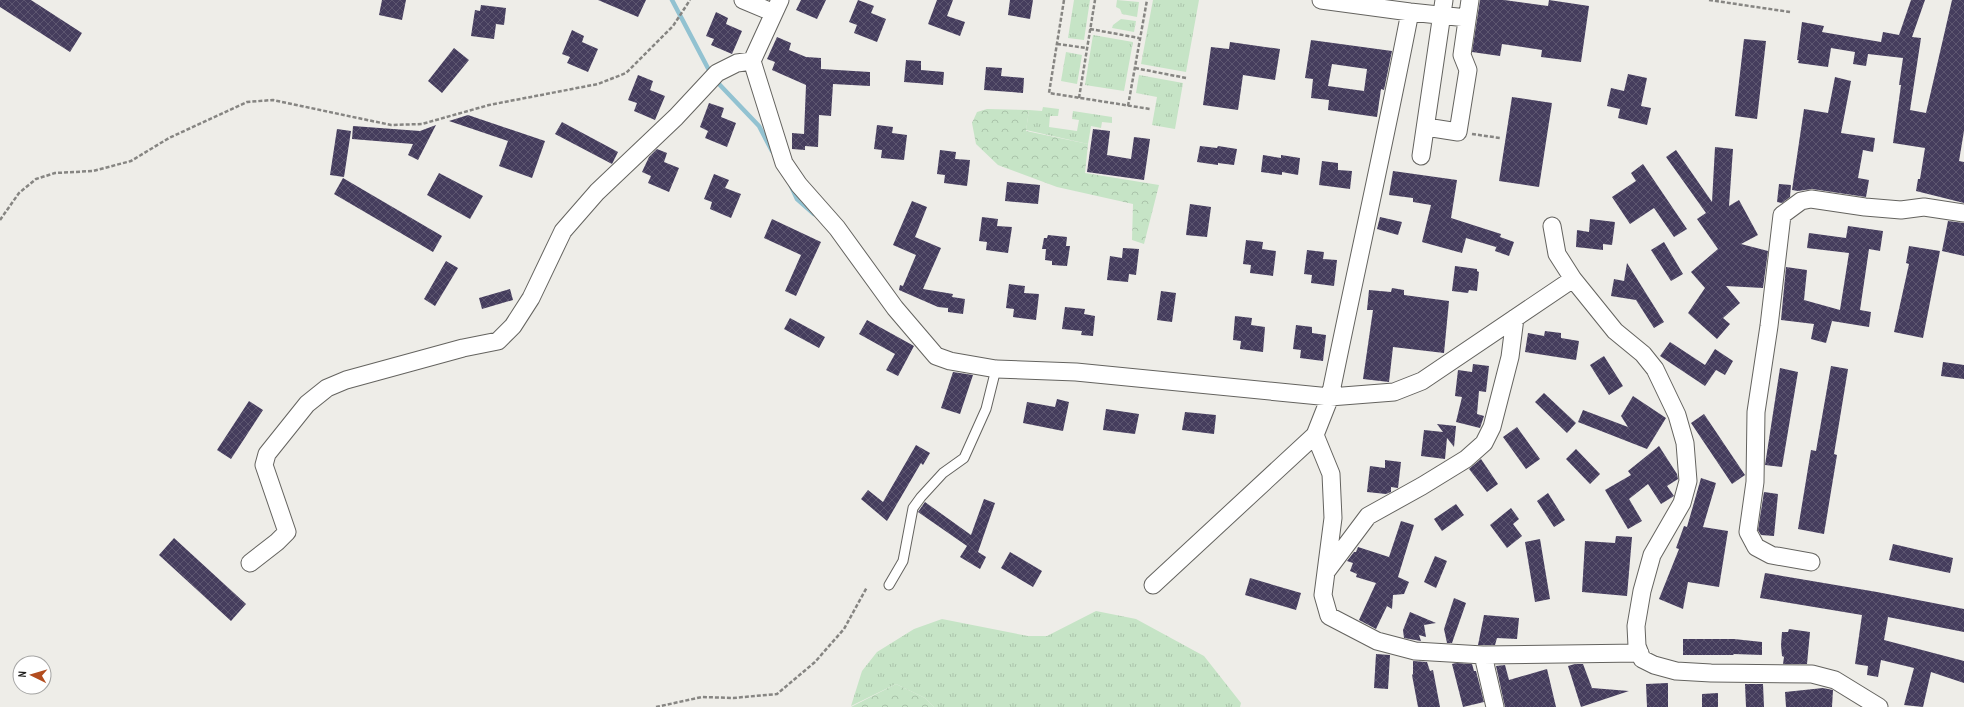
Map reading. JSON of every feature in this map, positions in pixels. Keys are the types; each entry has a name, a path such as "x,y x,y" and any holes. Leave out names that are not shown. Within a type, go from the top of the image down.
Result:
{"street":[{"path":"743,0 777,7 752,62 784,163 799,185 837,228 895,308 936,356 950,361 996,369 1076,372 1330,397 1394,392 1422,381 1573,279"},
{"path":"1321,0 1410,12 1443,7 1467,18"},
{"path":"1426,127 1458,132 1468,70 1462,55 1470,0"},
{"path":"1422,156 1443,7"},
{"path":"1153,585 1315,435 1330,397 1391,110 1410,12"},
{"path":"250,562 277,542 287,532 264,465 267,454 307,404 326,388 346,380 463,348 498,341 513,326 531,298 563,231 597,192 676,117 717,73 737,63 752,62"},
{"path":"1811,562 1771,555 1756,547 1748,532 1755,482 1756,412 1769,326 1782,215 1801,201 1811,199 1865,207 1901,210 1924,207 1964,213"},
{"path":"1552,226 1557,254 1573,279 1615,331 1643,354 1655,369 1677,415 1685,443 1688,481 1682,503 1652,556 1642,591 1636,626 1637,646 1642,659 1654,666 1676,670 1711,673 1812,674 1835,680 1879,707"},
{"path":"1325,574 1368,516 1466,459 1484,443 1492,427 1510,358 1515,318"},
{"path":"1315,435 1331,474 1333,518 1323,595 1329,616 1377,641 1415,651 1483,655 1640,653"},
{"path":"1483,655 1496,707"}],"lane":[{"path":"889,585 904,561 913,508 943,473 964,458 986,409 996,369"}],"path":[{"path":"0,220 19,193 36,179 55,173 93,171 131,161 169,138 247,102 273,100 391,125 422,124 489,105 598,84 626,73 673,26 690,0"},
{"path":"1064,0 1049,93 1150,109"},
{"path":"1079,98 1095,0"},
{"path":"1128,106 1146,0"},
{"path":"1709,0 1790,12"},
{"path":"1090,29 1140,38"},
{"path":"1057,44 1087,48"},
{"path":"1135,68 1186,78"},
{"path":"1458,132 1500,138"},
{"path":"656,707 702,697 733,698 777,694 815,662 844,629 867,587"}],"green space":[{"path":"1074,0 1090,0 1084,40 1068,38"},
{"path":"1117,0 1139,2 1137,17 1122,14 1120,9 1116,7"},
{"path":"1153,0 1199,0 1186,72 1141,64"},
{"path":"1121,19 1136,21 1134,32 1112,28 1113,25"},
{"path":"1093,35 1133,42 1124,91 1085,85"},
{"path":"1066,52 1082,55 1077,84 1061,81"},
{"path":"1139,75 1183,83 1175,129 1152,125 1157,97 1136,93"},
{"path":"1043,107 1059,109 1058,116 1050,116 1049,127 1077,131 1079,120 1072,119 1073,111 1112,117 1112,123 1102,122 1101,128 1091,126 1088,144 1026,130 1029,110 1042,111"},
{"path":"987,109 1029,110 1026,131 1088,144 1085,173 1159,185 1144,244 1132,240 1133,204 1057,187 998,165 976,144 972,123 977,112"},
{"path":"1096,611 1136,619 1204,656 1241,703 1240,707 934,707 925,698 896,684 851,706 862,671 877,652 914,629 942,619 1028,636 1047,636"},
{"path":"896,684 925,698 934,707 851,707"}],"building":[{"path":"0,0 31,0 82,33 70,52 0,7"},
{"path":"382,0 406,0 402,20 379,15"},
{"path":"598,0 646,0 638,17"},
{"path":"801,0 826,0 817,19 796,10"},
{"path":"858,0 874,6 871,13 886,19 877,42 854,33 857,25 849,22"},
{"path":"937,0 953,0 947,16 965,22 960,36 928,24"},
{"path":"1010,0 1033,0 1030,19 1008,15"},
{"path":"1480,0 1504,0 1548,6 1549,0 1589,6 1581,62 1541,57 1542,50 1502,44 1500,56 1472,52"},
{"path":"1911,0 1925,0 1912,37 1921,38 1910,110 1926,113 1952,0 1964,0 1964,131 1959,161 1964,162 1964,203 1916,191 1918,179 1920,179 1925,148 1893,143 1903,58 1868,54 1866,66 1853,64 1855,52 1831,48 1828,67 1798,63 1799,60 1797,60 1802,22 1824,26 1822,32 1881,42 1883,32 1899,35"},
{"path":"481,5 506,8 504,25 496,24 494,39 471,36 475,10 480,11"},
{"path":"716,12 728,18 726,24 742,31 732,54 711,45 714,39 706,36"},
{"path":"572,30 584,36 582,42 598,49 588,72 567,63 570,57 562,54"},
{"path":"777,37 791,43 789,50 806,57 821,58 821,69 870,72 870,86 833,84 831,116 819,115 818,147 805,146 805,150 792,149 792,133 804,134 806,85 772,70 775,62 767,59"},
{"path":"1744,39 1766,41 1757,119 1735,116"},
{"path":"1311,40 1392,51 1384,90 1381,89 1377,117 1328,110 1329,100 1311,98 1313,79 1305,78","holes":["1332,64 1367,69 1364,91 1328,86"]},
{"path":"1230,42 1280,49 1275,80 1243,75 1238,110 1203,105 1211,47 1229,49"},
{"path":"454,48 469,60 442,93 428,81"},
{"path":"906,60 921,61 921,70 944,72 943,85 904,82"},
{"path":"986,67 1002,68 1001,76 1024,78 1023,93 984,90"},
{"path":"1628,74 1647,78 1641,106 1651,108 1647,125 1618,118 1620,109 1607,106 1611,88 1624,91"},
{"path":"638,75 653,81 650,90 665,96 655,120 634,111 637,103 628,100"},
{"path":"1835,77 1851,81 1841,133 1875,138 1873,152 1863,150 1858,178 1869,180 1866,197 1812,189 1798,191 1792,190 1804,109 1828,113"},
{"path":"1512,97 1552,103 1539,187 1499,181"},
{"path":"709,103 724,108 721,117 736,123 727,147 705,138 708,131 700,127"},
{"path":"468,115 545,141 532,178 499,166 508,141 449,121"},
{"path":"562,122 618,152 612,164 555,134"},
{"path":"436,125 418,160 408,155 413,144 352,139 353,126 420,131"},
{"path":"877,125 893,127 892,133 907,135 904,160 881,158 882,150 874,149"},
{"path":"337,129 351,131 344,177 330,175"},
{"path":"1093,129 1110,131 1107,155 1131,159 1134,137 1150,139 1144,180 1087,172"},
{"path":"1200,146 1217,148 1218,146 1237,149 1234,165 1218,163 1218,165 1197,162"},
{"path":"1715,147 1733,149 1729,206 1739,200 1758,235 1741,244 1768,251 1763,288 1726,286 1740,303 1723,318 1730,324 1717,339 1688,313 1705,288 1691,272 1718,249 1697,219 1706,213 1666,157 1676,150 1712,202"},
{"path":"657,149 667,153 664,162 679,168 669,192 648,183 651,176 642,172 649,157"},
{"path":"940,150 956,152 955,159 970,160 967,186 944,183 945,175 937,174"},
{"path":"1263,155 1281,158 1281,155 1300,158 1298,175 1282,172 1282,175 1261,172"},
{"path":"1322,161 1338,163 1338,170 1352,171 1350,189 1319,185"},
{"path":"1643,164 1687,229 1674,237 1654,208 1630,224 1612,197 1636,181 1631,173"},
{"path":"1393,171 1457,180 1451,218 1501,234 1500,237 1514,242 1509,256 1495,251 1497,245 1496,247 1466,238 1462,253 1422,242 1431,205 1413,202 1413,198 1389,195"},
{"path":"439,173 483,196 470,219 427,195"},
{"path":"714,174 729,180 725,188 741,194 731,218 710,209 712,202 704,199"},
{"path":"343,178 442,236 433,252 334,194"},
{"path":"1007,182 1040,185 1038,204 1005,201"},
{"path":"1779,184 1791,185 1790,197 1782,203 1777,202"},
{"path":"912,201 927,207 915,237 941,248 923,289 953,294 952,297 965,299 963,314 948,312 948,308 938,307 899,290 900,285 903,286 916,255 893,245"},
{"path":"1190,204 1211,207 1207,237 1186,235"},
{"path":"982,217 998,219 997,226 1012,227 1008,253 986,250 987,242 979,241"},
{"path":"1380,217 1402,222 1398,235 1377,229"},
{"path":"772,219 821,242 796,296 785,291 801,255 764,238"},
{"path":"1590,219 1615,222 1612,245 1603,244 1603,250 1576,247 1577,230 1589,232"},
{"path":"1948,221 1964,223 1964,256 1942,251"},
{"path":"1848,226 1883,231 1880,251 1869,249 1860,310 1871,312 1869,327 1832,321 1826,343 1811,339 1814,324 1781,320 1786,267 1807,270 1804,300 1840,310 1849,253 1807,248 1809,233 1846,238"},
{"path":"1048,235 1067,237 1066,246 1070,246 1067,266 1052,265 1052,261 1045,260 1046,249 1042,249 1044,238 1047,238"},
{"path":"1246,240 1263,242 1262,249 1276,251 1273,276 1250,273 1251,265 1243,264"},
{"path":"1664,242 1683,274 1671,281 1651,250"},
{"path":"1909,246 1940,251 1923,338 1894,332 1909,264 1906,263"},
{"path":"1123,248 1139,249 1136,275 1129,274 1128,282 1107,280 1110,256 1122,258"},
{"path":"1307,250 1324,252 1323,259 1337,260 1334,286 1311,283 1312,275 1304,274"},
{"path":"446,261 458,268 435,306 424,299"},
{"path":"1627,263 1664,322 1654,328 1636,300 1611,296 1614,279 1624,281"},
{"path":"1455,266 1477,269 1479,272 1477,291 1469,290 1468,293 1452,291"},
{"path":"1009,284 1025,286 1024,293 1039,294 1036,320 1013,317 1014,309 1006,308"},
{"path":"1392,288 1404,290 1404,295 1449,301 1444,353 1393,347 1389,382 1363,379 1373,310 1367,310 1369,290 1391,292"},
{"path":"510,289 513,300 482,309 479,298"},
{"path":"1161,291 1176,293 1172,322 1157,320"},
{"path":"1065,307 1085,309 1084,314 1095,316 1093,336 1081,335 1082,331 1062,329"},
{"path":"1235,316 1252,318 1251,325 1265,327 1263,352 1240,349 1241,341 1233,340"},
{"path":"790,318 825,337 819,348 784,329"},
{"path":"867,320 914,346 898,376 886,370 895,354 859,334"},
{"path":"1296,325 1312,327 1312,333 1326,335 1323,361 1300,358 1301,350 1293,349"},
{"path":"1545,331 1561,333 1561,338 1579,341 1576,360 1525,352 1528,333 1544,336"},
{"path":"1670,342 1705,365 1715,349 1733,361 1725,375 1716,370 1705,386 1660,356"},
{"path":"1604,356 1623,386 1609,395 1590,365"},
{"path":"1943,362 1964,365 1964,379 1941,376"},
{"path":"1473,364 1489,366 1486,392 1479,391 1477,414 1484,416 1480,428 1456,422 1462,397 1455,396 1458,370 1472,372"},
{"path":"1831,366 1848,369 1834,454 1837,455 1824,534 1798,529 1811,450 1816,451"},
{"path":"1780,368 1798,372 1782,467 1765,465"},
{"path":"953,372 973,375 960,414 941,408"},
{"path":"1544,393 1576,423 1567,433 1535,402"},
{"path":"1633,396 1666,418 1647,449 1578,422 1583,410 1628,427 1621,416"},
{"path":"1057,399 1069,402 1063,431 1023,423 1027,402 1055,407"},
{"path":"249,401 263,410 231,459 217,450"},
{"path":"1106,409 1139,414 1135,434 1103,430"},
{"path":"1185,412 1216,415 1214,434 1182,430"},
{"path":"1704,414 1745,475 1732,484 1691,423"},
{"path":"1437,424 1456,426 1454,447 1447,438 1445,459 1421,456 1424,430 1443,432"},
{"path":"1517,427 1540,459 1526,469 1503,437"},
{"path":"916,445 930,453 923,465 921,463 887,521 861,499 868,490 883,502"},
{"path":"1659,446 1677,474 1678,479 1667,486 1674,496 1661,504 1648,484 1629,499 1642,521 1628,529 1605,490 1631,475 1628,471"},
{"path":"1576,449 1600,474 1590,484 1566,459"},
{"path":"1481,459 1498,484 1487,492 1469,469"},
{"path":"1385,460 1401,462 1398,488 1391,487 1391,492 1386,494 1367,492 1370,466 1385,468"},
{"path":"1701,478 1716,483 1703,527 1728,531 1719,587 1688,582 1683,609 1659,599 1679,549 1676,548 1684,526 1687,527"},
{"path":"1764,492 1778,494 1774,536 1761,535 1758,530"},
{"path":"1548,493 1565,520 1554,527 1537,501"},
{"path":"984,499 995,503 978,552 986,557 980,569 960,557 967,546 918,512 925,502 971,535"},
{"path":"1456,504 1464,515 1442,531 1434,519"},
{"path":"1511,508 1519,519 1513,524 1522,536 1507,548 1490,525"},
{"path":"1401,521 1414,525 1398,577 1409,582 1404,594 1393,595 1392,609 1387,606 1376,629 1359,620 1376,583 1356,577 1357,574 1350,571 1353,563 1347,561 1354,552 1356,552 1358,547 1389,557"},
{"path":"1616,536 1632,537 1627,596 1582,592 1585,541 1615,543"},
{"path":"174,538 246,604 231,621 159,555"},
{"path":"1540,539 1550,599 1535,602 1525,542"},
{"path":"1893,544 1953,558 1950,573 1889,560"},
{"path":"1010,552 1042,571 1033,587 1001,568"},
{"path":"1435,556 1447,561 1436,588 1424,582"},
{"path":"1765,573 1877,592 1964,609 1964,632 1888,617 1884,640 1964,661 1964,683 1931,672 1923,707 1904,705 1914,668 1881,660 1878,677 1867,675 1868,666 1855,664 1862,615 1760,598"},
{"path":"1250,578 1301,593 1296,610 1245,595"},
{"path":"1454,598 1466,603 1452,643 1447,643 1444,629"},
{"path":"1410,612 1436,623 1424,625 1426,637 1419,635 1421,641 1404,638 1403,630"},
{"path":"1484,615 1519,618 1517,639 1497,638 1495,645 1478,645"},
{"path":"1789,629 1810,632 1807,664 1783,664 1784,657 1782,656 1781,645 1782,632 1788,632"},
{"path":"1683,639 1734,639 1762,642 1762,655 1683,655"},
{"path":"1376,654 1390,655 1388,689 1374,688"},
{"path":"1413,661 1427,662 1430,671 1433,670 1440,707 1418,707 1412,675"},
{"path":"1452,664 1472,664 1474,671 1476,671 1484,702 1463,707"},
{"path":"1583,664 1592,688 1629,691 1581,707 1568,666"},
{"path":"1505,665 1509,680 1547,669 1556,707 1505,707 1496,666"},
{"path":"1668,683 1668,707 1647,707 1646,684"},
{"path":"1745,684 1763,684 1764,707 1746,707"},
{"path":"1823,688 1833,690 1832,707 1786,707 1785,692"},
{"path":"1718,693 1718,707 1702,707 1702,694"}],"waterway":[{"path":"672,0 711,74"},
{"path":"718,83 759,126 772,151"},
{"path":"791,186 797,199 814,214"}]}
